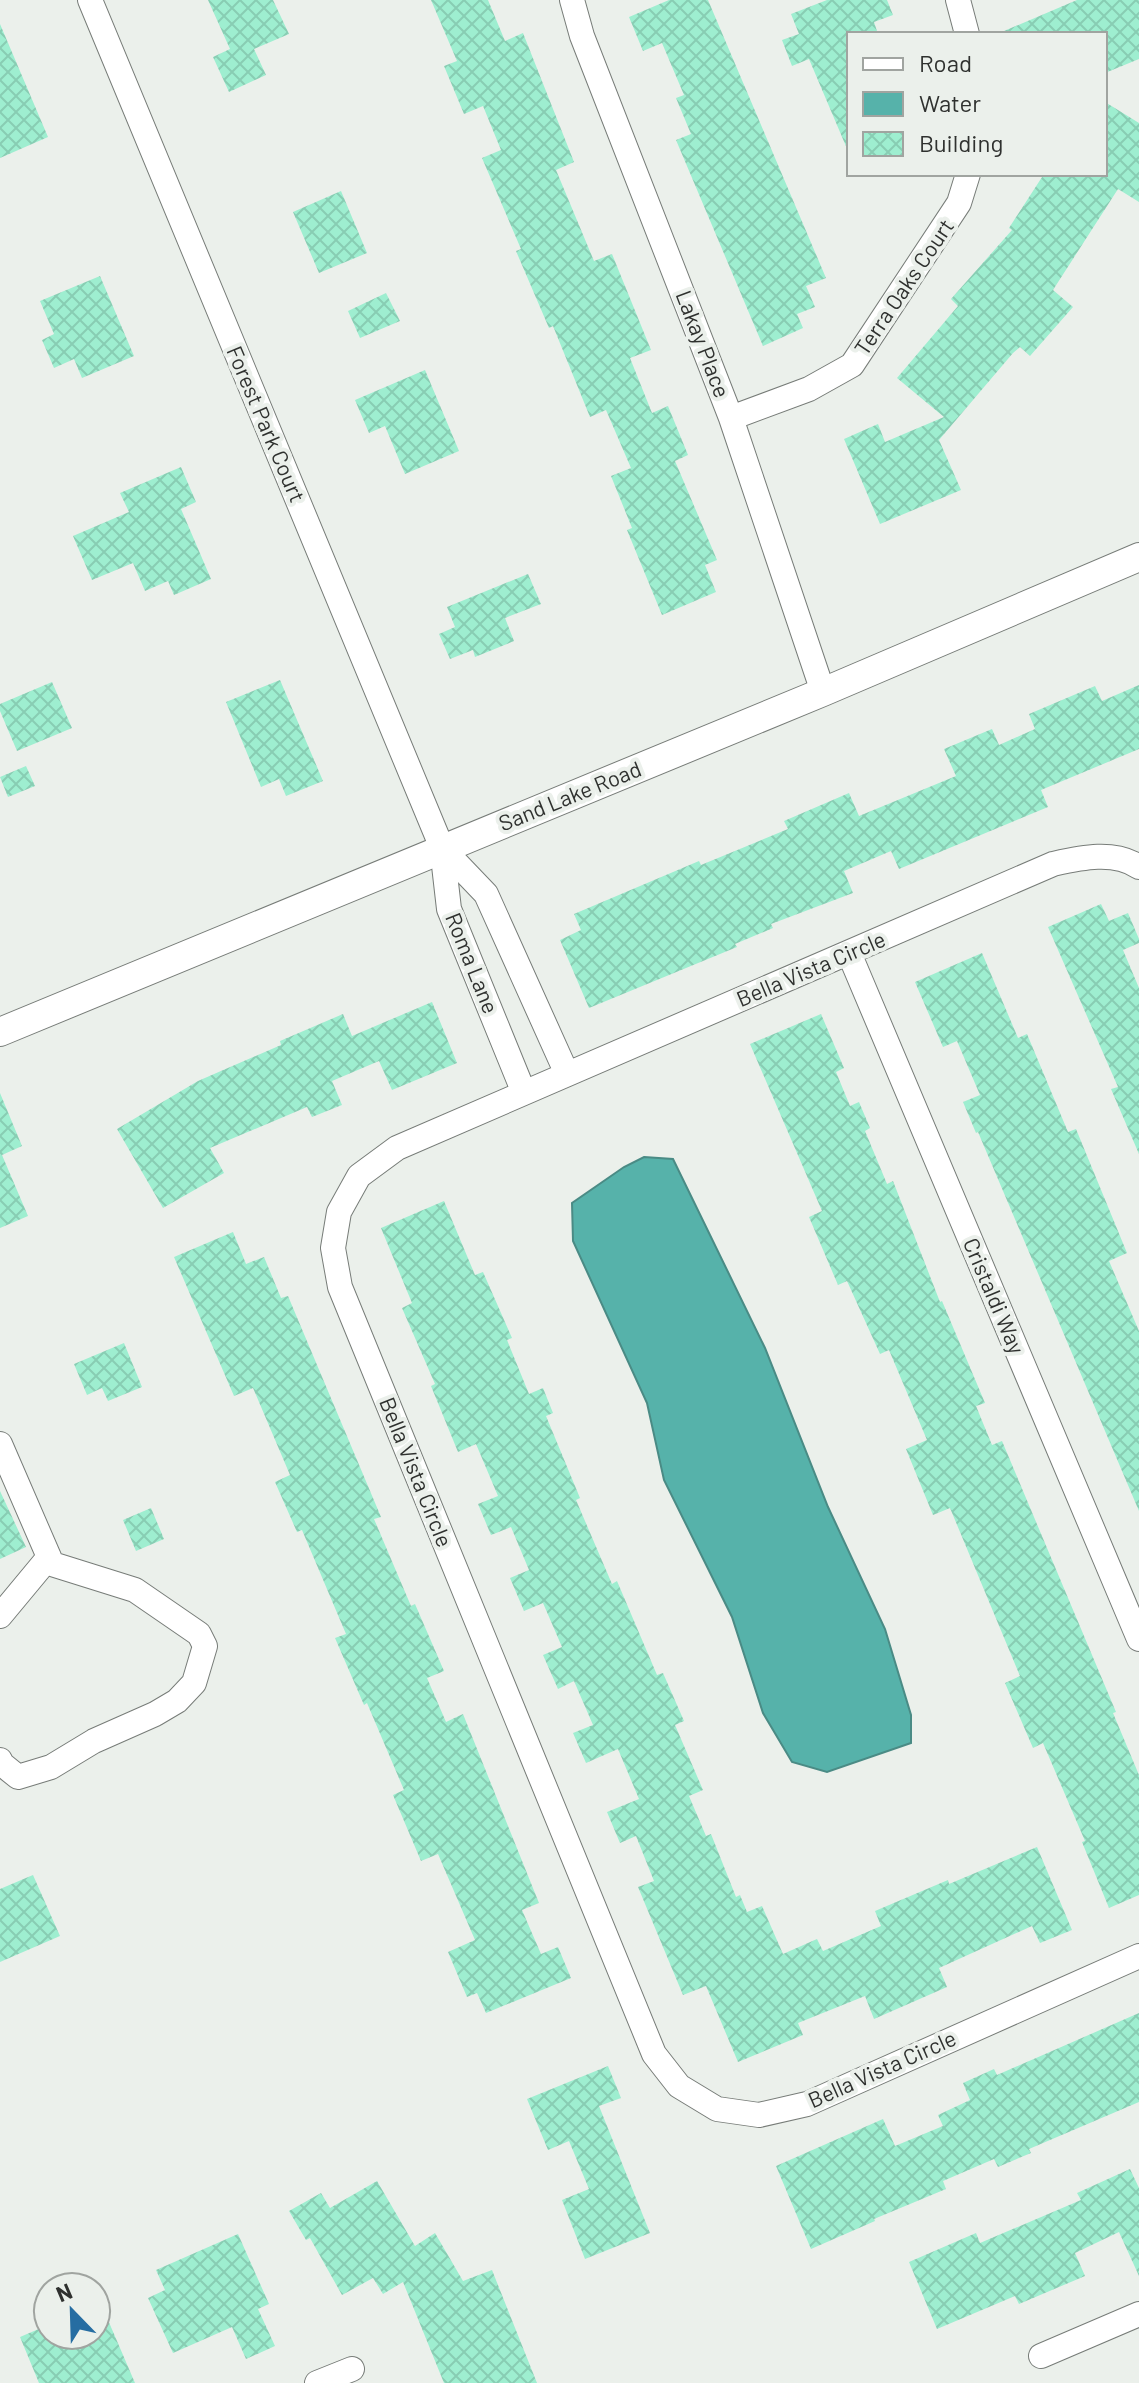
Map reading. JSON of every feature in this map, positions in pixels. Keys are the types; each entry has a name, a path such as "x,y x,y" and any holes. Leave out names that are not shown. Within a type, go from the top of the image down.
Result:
{"street":[{"name":"Forest Park Court","path":"90,0 442,848"},
{"name":"Lakay Place","path":"572,0 582,36 731,418 823,692"},
{"path":"958,0 966,32"},
{"name":"Terra Oaks Court","path":"731,418 809,389 852,365 959,203 967,176"},
{"name":"Sand Lake Road","path":"0,1032 823,692 1139,557"},
{"name":"Roma Lane","path":"442,848 486,894 567,1074"},
{"name":"Roma Lane","path":"442,848 449,909 524,1093"},
{"name":"Bella Vista Circle","path":"1139,867 1131,861 1090,855 1053,864 397,1148 359,1176 339,1212 333,1248 340,1287 654,2054 679,2086 717,2109 759,2115 807,2104 1139,1956"},
{"name":"Cristaldi Way","path":"849,953 1139,1639"},
{"path":"484,994 524,977"},
{"path":"0,1444 52,1564 135,1590 199,1634 205,1646 194,1683 177,1701 155,1714 94,1741 51,1767 18,1777 0,1760"},
{"path":"0,1616 49,1557"},
{"path":"1041,2356 1139,2314"},
{"path":"317,2383 352,2369"}],"water":[{"path":"644,1157 673,1159 765,1348 828,1507 885,1629 911,1715 911,1743 827,1772 792,1762 763,1713 732,1617 664,1480 647,1403 573,1241 572,1203"}],"building":[{"path":"208,0 273,0 289,34 254,49 266,75 229,92 213,57 230,49"},
{"path":"431,0 488,0 505,41 523,33 574,162 556,170 594,261 612,254 651,350 630,358 652,413 668,406 688,455 675,461 717,560 705,565 716,592 662,615 627,530 632,528 611,476 631,468 606,410 590,417 553,326 549,328 516,251 521,249 482,158 501,150 483,106 464,114 444,66 457,61"},
{"path":"669,0 708,0 826,278 806,286 815,307 797,314 803,328 763,346 676,140 691,134 676,98 684,95 662,43 643,51 629,17"},
{"path":"827,0 887,0 893,15 874,22 877,32 847,32 847,149 809,59 792,66 782,40 799,34 791,14"},
{"path":"1077,0 1139,0 1139,59 1107,72 1107,32 1002,32"},
{"path":"0,24 48,137 0,158"},
{"path":"1107,103 1139,123 1139,202 1118,189 1053,290 1073,307 1030,356 1020,347 1013,353 939,440 961,490 880,524 844,439 878,424 885,442 944,417 897,378 958,306 951,299 1012,230 1009,228 1043,176 1107,176"},
{"path":"341,191 367,253 319,273 293,212"},
{"path":"100,276 134,356 82,378 74,359 54,368 42,340 54,334 40,301"},
{"path":"386,293 400,321 360,338 348,311"},
{"path":"425,370 459,451 405,474 385,426 369,433 355,400"},
{"path":"181,467 196,502 181,509 211,579 174,595 168,581 145,591 133,563 92,580 73,536 129,512 120,493"},
{"path":"528,574 541,604 505,618 514,641 475,657 473,650 450,659 439,634 455,627 447,607"},
{"path":"280,680 323,781 286,796 279,779 261,787 226,702"},
{"path":"52,682 72,728 17,751 0,704"},
{"path":"1139,685 1139,749 1041,790 1048,807 899,869 891,851 844,871 853,893 771,924 773,928 735,944 737,947 589,1008 560,940 581,930 574,914 699,861 701,865 788,829 784,821 849,793 859,816 956,776 944,749 992,729 999,745 1035,729 1029,714 1095,686 1102,701"},
{"path":"26,766 35,786 8,797 0,777"},
{"path":"1101,904 1109,921 1128,913 1139,939 1139,943 1123,950 1139,988 1139,1154 1111,1089 1118,1087 1048,927"},
{"path":"982,953 1018,1038 1027,1034 1068,1132 1076,1129 1127,1253 1109,1261 1139,1331 1139,1511 963,1102 980,1095 957,1041 943,1047 915,982"},
{"path":"432,1002 457,1063 392,1090 379,1061 332,1081 342,1105 312,1117 307,1107 210,1148 224,1173 163,1208 117,1129 198,1081 343,1014 352,1036"},
{"path":"821,1014 844,1068 836,1072 850,1106 859,1102 870,1128 865,1131 887,1184 893,1181 940,1302 985,1403 976,1406 992,1445 1002,1441 1116,1712 1113,1713 1139,1775 1139,1895 1109,1908 1082,1842 1085,1841 1043,1743 1033,1748 1005,1683 1020,1676 950,1508 933,1515 906,1449 927,1440 889,1350 880,1354 847,1281 838,1285 809,1217 822,1211 750,1044"},
{"path":"0,1093 22,1146 2,1155 28,1216 0,1228"},
{"path":"444,1201 475,1275 483,1272 512,1338 507,1340 529,1394 543,1388 553,1413 546,1416 580,1498 576,1500 612,1584 617,1581 657,1675 663,1673 684,1721 675,1725 703,1790 689,1796 706,1836 711,1834 736,1897 740,1895 747,1912 762,1906 783,1954 817,1939 823,1951 881,1926 875,1911 1037,1847 1072,1930 1040,1943 1032,1926 939,1968 947,1987 874,2019 865,1996 798,2023 803,2035 738,2062 706,1986 683,1995 638,1887 654,1881 636,1836 620,1843 607,1812 639,1799 618,1749 586,1763 573,1733 593,1725 574,1681 558,1689 543,1655 562,1647 543,1603 524,1611 510,1578 529,1570 511,1527 491,1535 478,1504 498,1496 476,1444 458,1452 431,1386 435,1384 402,1308 412,1303 381,1228"},
{"path":"233,1232 246,1264 264,1257 281,1298 288,1296 381,1517 374,1519 411,1606 415,1604 444,1671 427,1678 446,1722 463,1714 539,1903 522,1910 541,1954 558,1947 571,1978 486,2013 477,1993 467,1997 448,1952 475,1940 438,1854 421,1861 393,1795 404,1790 335,1638 346,1634 302,1530 297,1532 275,1482 290,1475 253,1388 234,1396 174,1257"},
{"path":"124,1343 142,1387 108,1401 102,1388 87,1395 74,1364"},
{"path":"0,1491 26,1547 0,1559"},
{"path":"151,1508 164,1539 136,1551 123,1520"},
{"path":"33,1875 60,1936 0,1962 0,1889"},
{"path":"1139,2013 1139,2102 1029,2149 1031,2153 998,2167 994,2159 943,2181 946,2189 811,2249 776,2166 883,2119 895,2146 943,2126 938,2115 970,2100 963,2083 994,2069 997,2075"},
{"path":"608,2066 621,2098 599,2106 650,2233 585,2259 562,2200 589,2189 569,2141 548,2150 527,2099"},
{"path":"1130,2169 1139,2188 1139,2276 1119,2232 1075,2253 1085,2276 1019,2304 1015,2296 937,2329 909,2262 976,2233 980,2243 1081,2200 1077,2193"},
{"path":"377,2181 415,2246 435,2233 463,2281 492,2270 537,2383 444,2383 403,2282 383,2294 373,2278 342,2295 310,2238 306,2240 289,2211 321,2193 330,2208"},
{"path":"238,2234 269,2304 258,2309 275,2346 246,2359 232,2327 173,2353 148,2298 165,2290 156,2270"},
{"path":"112,2329 135,2383 39,2383 20,2337 32,2332 32,2351 112,2351"}]}
